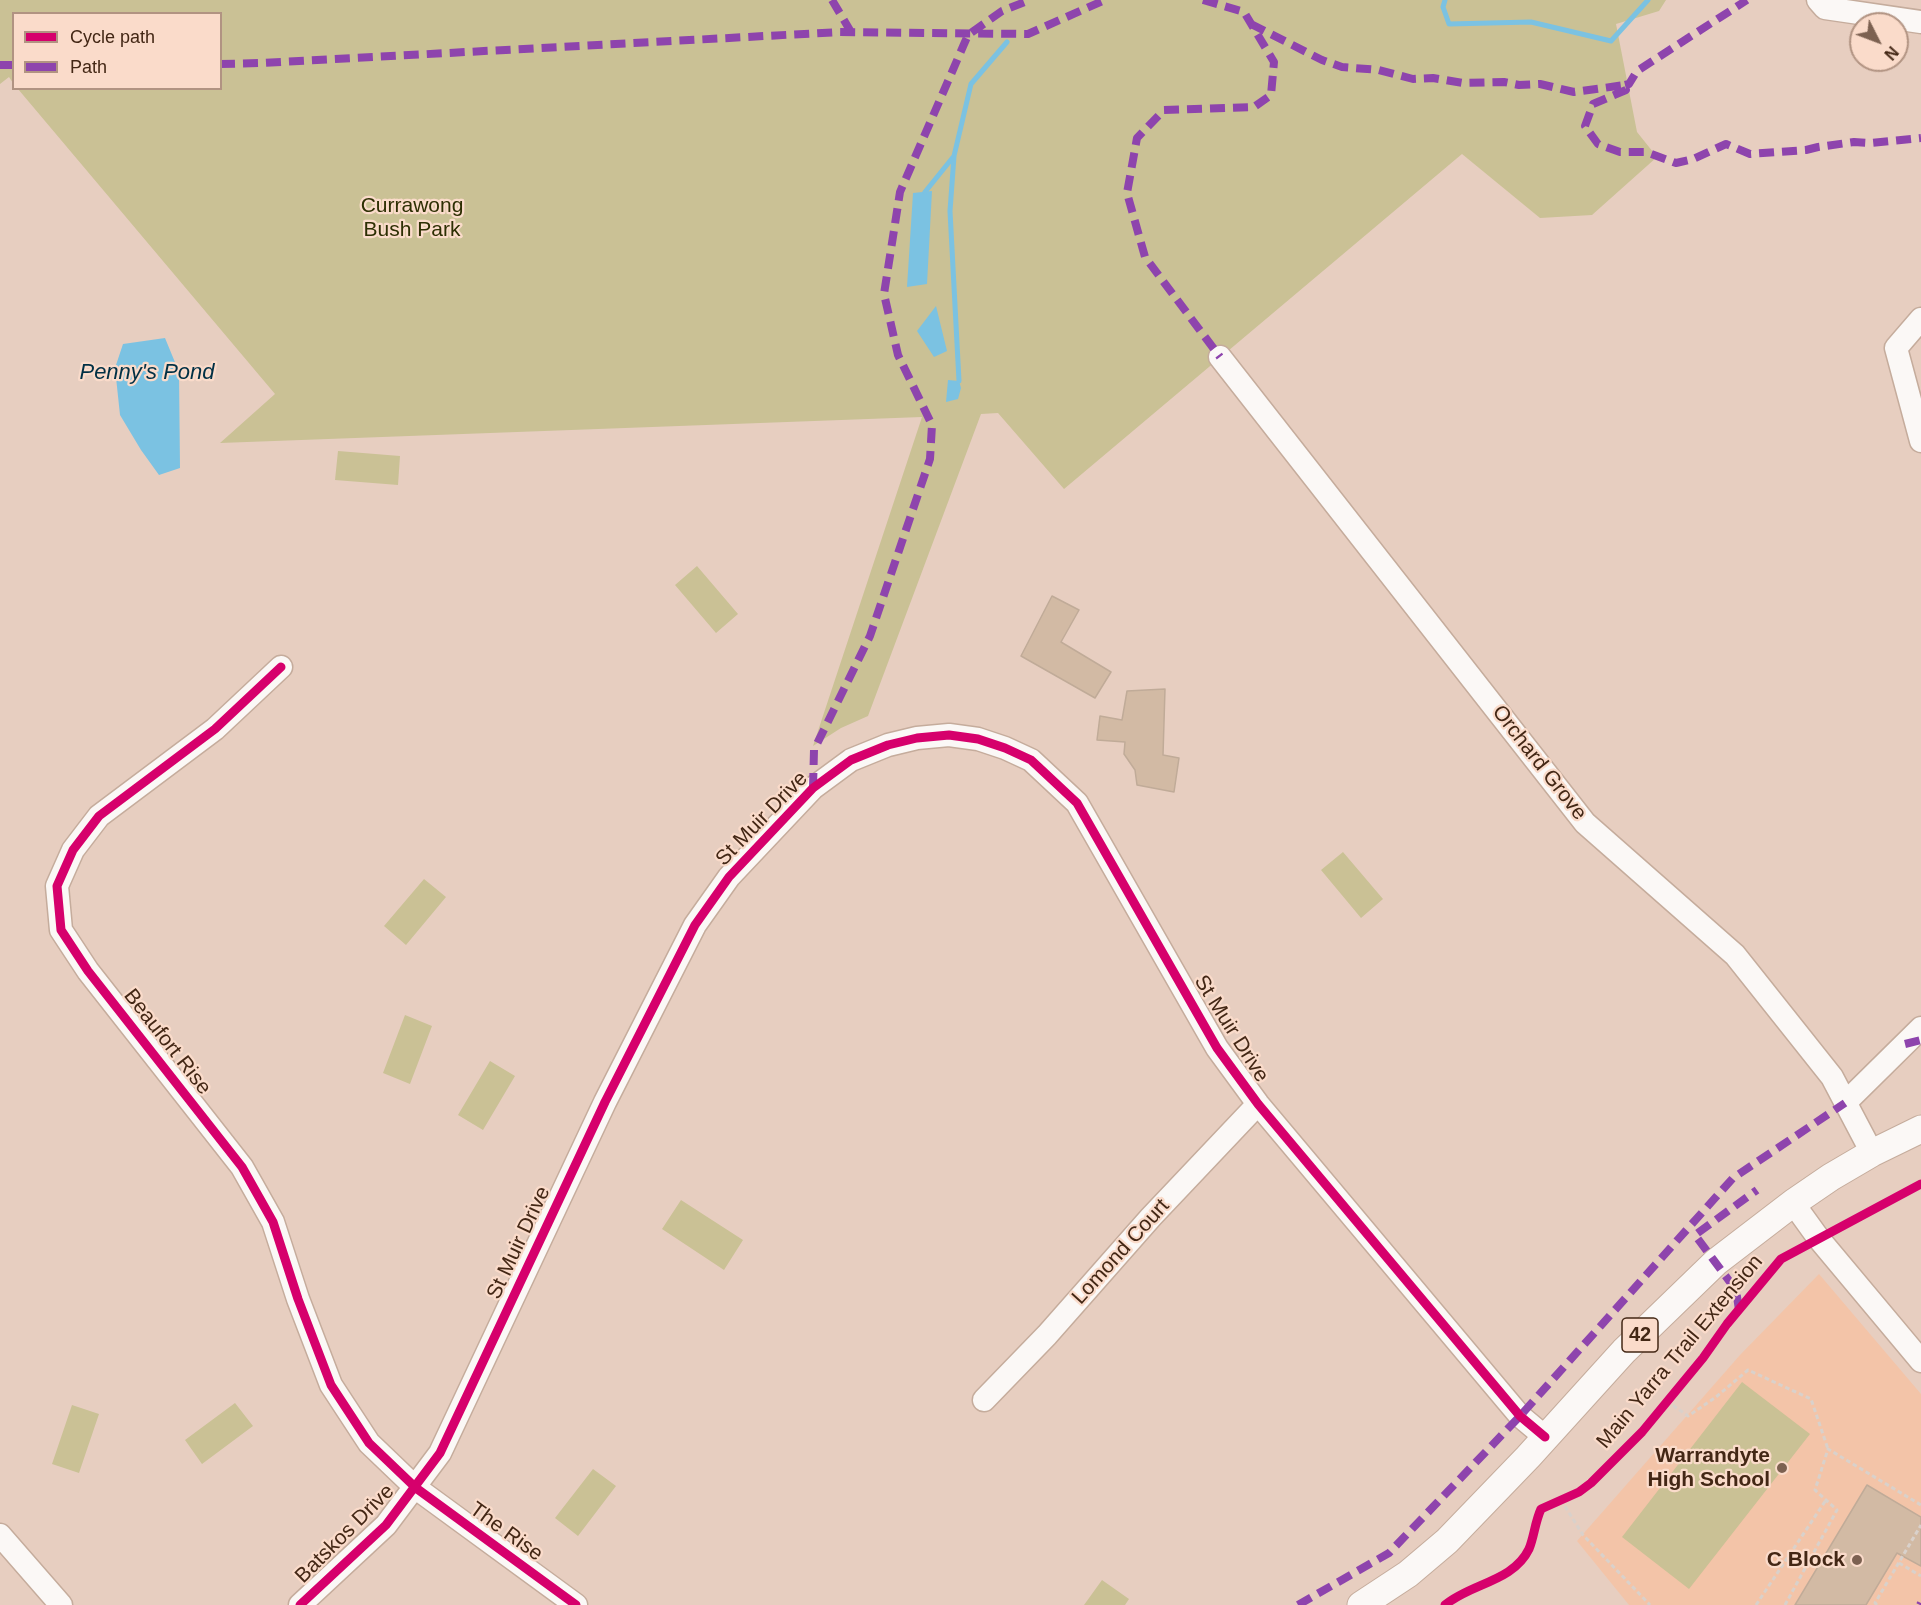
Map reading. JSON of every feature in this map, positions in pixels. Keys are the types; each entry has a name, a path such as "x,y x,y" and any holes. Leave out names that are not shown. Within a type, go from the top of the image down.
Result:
{"main road":[{"name":"42","path":"1361,1605 1408,1574 1447,1541 1624,1351 1716,1262 1831,1177 1872,1153 1921,1129"}],"street":[{"path":"1818,0 1825,8 1921,22"},
{"path":"1921,319 1896,348 1921,441"},
{"name":"Orchard Grove","path":"1220,357 1585,823 1736,955 1832,1077 1872,1153"},
{"name":"Beaufort Rise","path":"281,667 215,729 99,816 73,850 57,886 61,930 88,971 242,1167 273,1222 298,1299 331,1385 369,1443 416,1488"},
{"name":"St Muir Drive","path":"416,1488 440,1453 605,1102 695,925 729,877 813,788 851,760 888,745 916,738 949,735 978,739 1031,760 1077,802 1217,1048 1258,1104 1520,1416 1545,1437"},
{"path":"1845,1103 1921,1028"},
{"name":"Lomond Court","path":"984,1400 1047,1335 1151,1217 1258,1104"},
{"path":"1793,1203 1819,1239 1921,1361"},
{"name":"Batskos Drive","path":"300,1605 386,1525 416,1488"},
{"name":"The Rise","path":"416,1488 576,1605"},
{"path":"0,1535 61,1605"}],"path":[{"path":"1664,1405 1688,1416 1716,1397 1748,1370 1811,1399 1828,1449 1815,1490 1837,1510 1785,1605"},
{"path":"1828,1449 1921,1505"},
{"path":"1551,1504 1565,1498 1583,1535 1650,1605"},
{"path":"1755,1605 1826,1500"},
{"path":"1877,1605 1875,1603 1921,1525"},
{"path":"1899,1563 1921,1576"}],"shaded area":[{"name":"Warrandyte High School","path":"1819,1274 1921,1394 1921,1605 1629,1605 1577,1541 1740,1355"}],"green space":[{"name":"Currawong Bush Park","path":"0,0 1666,0 1659,11 1616,24 1637,132 1657,157 1592,215 1540,218 1462,154 1064,489 998,413 981,414 868,716 841,728 813,746 922,417 220,443 275,394 19,90 222,90 222,12 12,12 12,82 9,77 0,84"},
{"path":"338,451 400,456 398,485 335,480"},
{"path":"697,566 738,614 716,633 675,585"},
{"path":"1343,852 1383,899 1361,918 1321,870"},
{"path":"424,879 446,897 406,945 384,926"},
{"path":"405,1015 432,1026 410,1084 383,1073"},
{"path":"490,1061 515,1076 483,1130 458,1115"},
{"path":"681,1200 743,1240 724,1270 662,1229"},
{"path":"1742,1382 1810,1434 1689,1589 1622,1537"},
{"path":"235,1403 253,1426 202,1464 185,1440"},
{"path":"72,1405 99,1414 79,1473 52,1464"},
{"path":"593,1469 616,1486 578,1536 555,1518"},
{"path":"1102,1580 1129,1599 1125,1605 1084,1605"}],"water":[{"path":"932,191 927,284 907,287 913,193"},
{"path":"936,306 947,351 934,357 917,331"},
{"name":"Penny's Pond","path":"165,338 179,372 180,468 159,475 120,415 115,368 123,344"},
{"path":"948,380 959,381 961,388 958,399 946,402"}],"building":[{"path":"1052,596 1079,610 1061,642 1111,672 1095,698 1021,656"},
{"path":"1165,689 1163,755 1179,758 1174,792 1137,785 1135,770 1124,754 1125,742 1097,740 1100,716 1122,720 1127,691"},
{"name":"C Block","path":"1867,1485 1921,1517 1921,1566 1897,1553 1866,1605 1795,1605"}],"waterway":[{"path":"1445,0 1443,7 1449,24 1531,22 1611,41 1648,0"},
{"path":"959,381 950,211 954,156 971,84 1007,42"},
{"path":"925,192 954,156"}],"marked path":[{"path":"832,0 851,32"},
{"path":"813,788 814,750 870,636 930,459 932,425 898,355 884,294 900,192 968,35 1002,11 1030,0"},
{"path":"222,64 840,32 1028,34 1105,0"},
{"path":"1203,0 1244,12 1274,62 1271,95 1254,107 1164,110 1137,138 1127,193 1145,257 1220,357"},
{"path":"1625,85 1629,84 1637,71 1747,0"},
{"path":"1251,24 1322,60 1342,67 1379,70 1413,79 1433,78 1463,83 1540,84 1574,92 1625,85 1626,90 1593,104 1585,126 1598,144 1620,152 1646,152 1676,163 1693,159 1726,144 1750,154 1806,150 1854,142 1871,143 1921,138"},
{"path":"0,65 12,65"},
{"path":"1905,1044 1921,1040"},
{"path":"1298,1605 1389,1553 1520,1416 1733,1178 1845,1103"},
{"path":"1739,1310 1736,1290 1695,1235 1757,1190"}],"cycle path":[{"path":"281,667 215,729 99,816 73,850 57,886 61,930 88,971 242,1167 273,1222 298,1299 331,1385 369,1443 416,1488 576,1605"},
{"path":"300,1605 386,1525 440,1453 605,1102 695,925 729,877 813,788 851,760 888,745 917,738 949,735 978,739 1005,748 1031,760 1077,803 1217,1048 1258,1104 1520,1416 1545,1437"},
{"name":"Main Yarra Trail Extension","path":"1445,1605 1513,1569 1522,1560 1529,1549 1541,1509 1579,1492 1591,1483 1642,1432 1781,1259 1921,1184"}],"place":[{"name":"Warrandyte High School","path":"1782,1468"},
{"name":"C Block","path":"1857,1560"}]}
